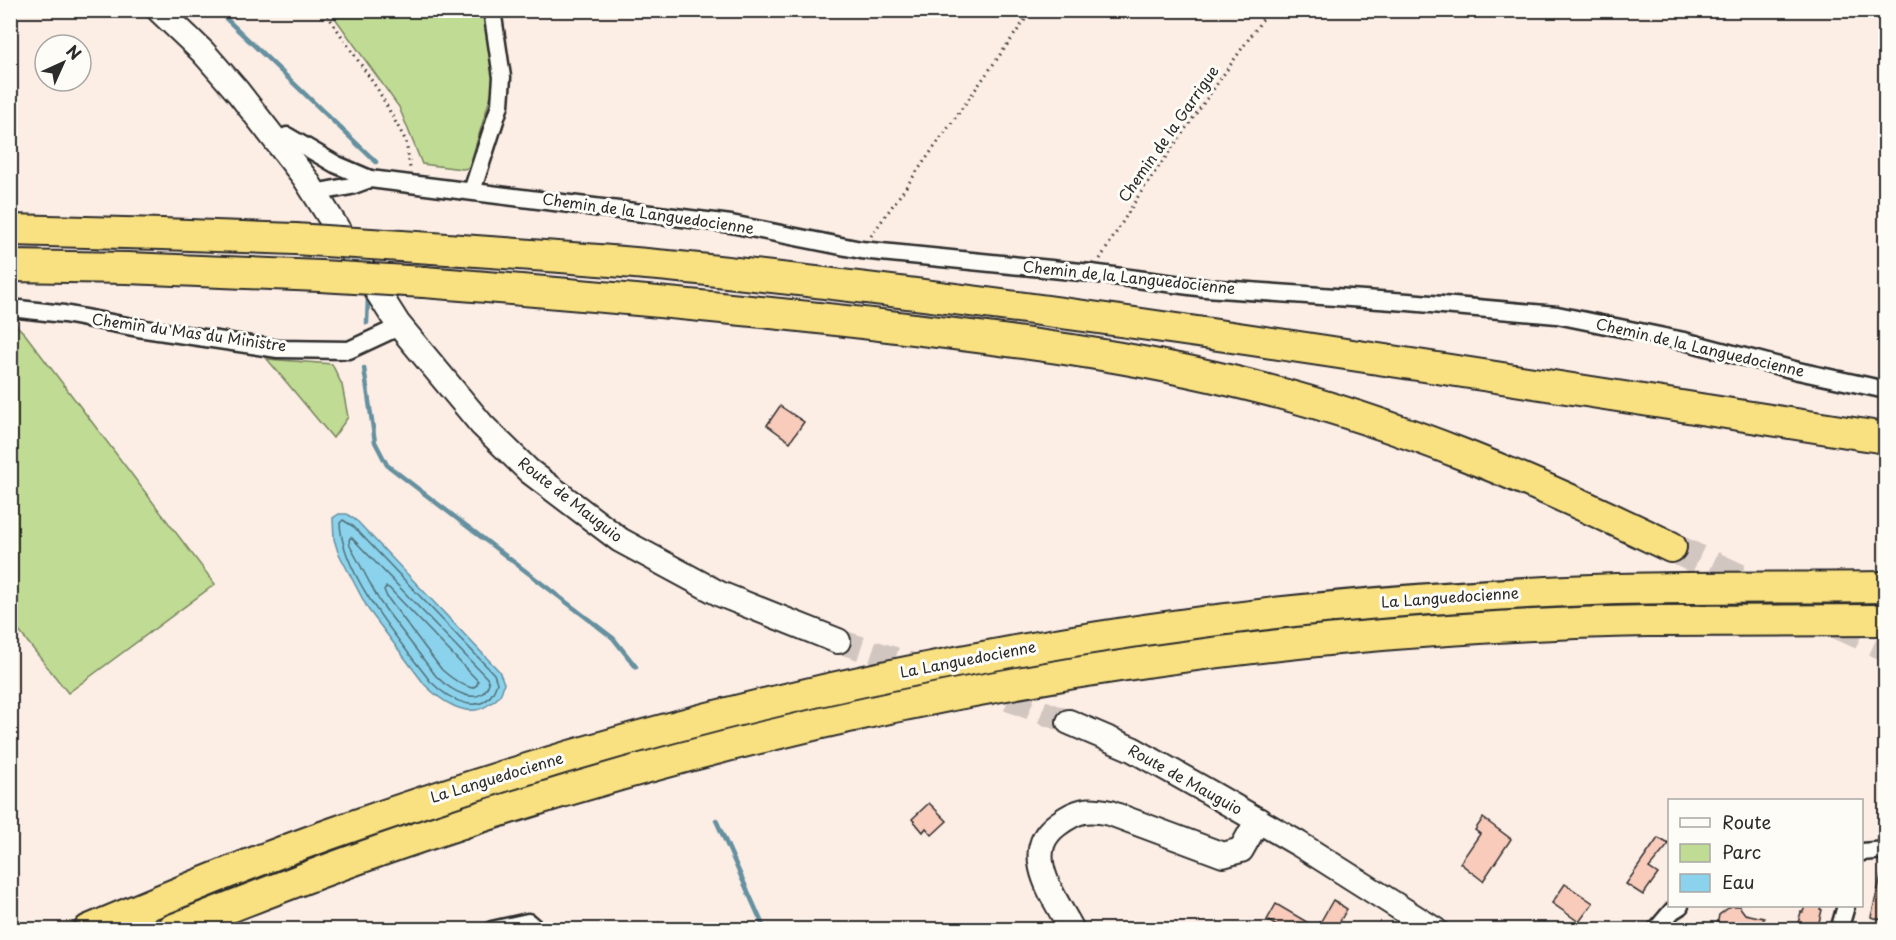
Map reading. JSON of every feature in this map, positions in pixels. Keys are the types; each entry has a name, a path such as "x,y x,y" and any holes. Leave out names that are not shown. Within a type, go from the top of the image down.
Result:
{"highway":[{"path":"10,230 296,239 676,267 949,298 1256,340 1886,438"},
{"path":"10,266 320,276 660,301 1024,342 1111,356 1259,387 1436,442 1546,488 1671,547"},
{"name":"La Languedocienne","path":"89,930 161,899 327,835 503,776 635,736 708,717 903,672 1146,630 1351,606 1527,593 1619,589 1886,587"},
{"path":"172,930 406,841 607,778 820,723 1015,684 1170,659 1347,638 1436,631 1644,621 1886,620"}],"street":[{"path":"159,10 203,52 224,76 310,185"},
{"path":"181,10 252,86 287,136 310,185"},
{"path":"472,191 500,105 502,77 492,10"},
{"name":"Chemin de la Languedocienne","path":"287,136 335,164 370,178 731,224 861,250 1091,273 1205,288 1557,315 1684,341 1798,371 1886,390"},
{"name":"Chemin de la Languedocienne","path":"310,185 351,186 370,178"},
{"name":"Route de Mauguio","path":"310,185 392,315 482,425 529,471 620,540 720,594 838,641"},
{"name":"Chemin du Mas du Ministre","path":"10,308 64,314 138,328 278,349 349,350 392,330 392,315"},
{"name":"Route de Mauguio","path":"1069,722 1132,749 1258,820 1435,930"},
{"path":"1072,930 1041,868 1039,856 1040,846 1045,837 1052,828 1071,814 1094,810 1110,813 1224,855 1241,850 1258,820"},
{"path":"1863,852 1886,850"},
{"path":"1656,930 1678,907"},
{"path":"1839,930 1846,907"},
{"path":"492,930 528,922 537,930"}],"path":[{"path":"324,10 378,90 406,141 412,183"},
{"path":"861,250 1032,10"},
{"name":"Chemin de la Garrigue","path":"1091,273 1139,195 1269,10"}],"green space":[{"path":"330,11 485,11 494,85 469,168 422,164 399,107"},
{"path":"10,319 25,334 215,584 68,693 11,621"},
{"path":"267,359 332,364 342,385 348,417 333,438"}],"water":[{"path":"339,514 347,514 358,522 499,671 504,683 501,693 495,700 480,709 463,709 438,697 425,685 368,609 338,552 334,539 333,518"}],"building":[{"path":"780,406 804,422 790,442 767,425"},
{"path":"929,803 947,821 932,835 926,828 923,832 912,819"},
{"path":"1483,818 1511,839 1483,881 1460,863 1480,834 1475,830"},
{"path":"1658,838 1668,843 1649,868 1658,874 1643,895 1626,884"},
{"path":"1881,876 1886,876 1886,921 1871,917"},
{"path":"1565,884 1593,903 1579,922 1552,903"},
{"path":"1333,900 1347,909 1335,930 1283,930 1267,920 1276,904 1317,928"},
{"path":"1730,907 1740,907 1745,914 1764,918 1761,930 1716,930 1719,915"},
{"path":"1805,907 1821,907 1817,930 1796,930 1801,912"}],"waterway":[{"path":"217,10 376,162"},
{"path":"367,323 368,297"},
{"path":"364,368 375,442 387,465 613,638 636,667"},
{"path":"716,820 765,930"}],"tunnel":[{"path":"1671,547 1886,646"},
{"path":"838,641 932,671 1069,722"}]}
